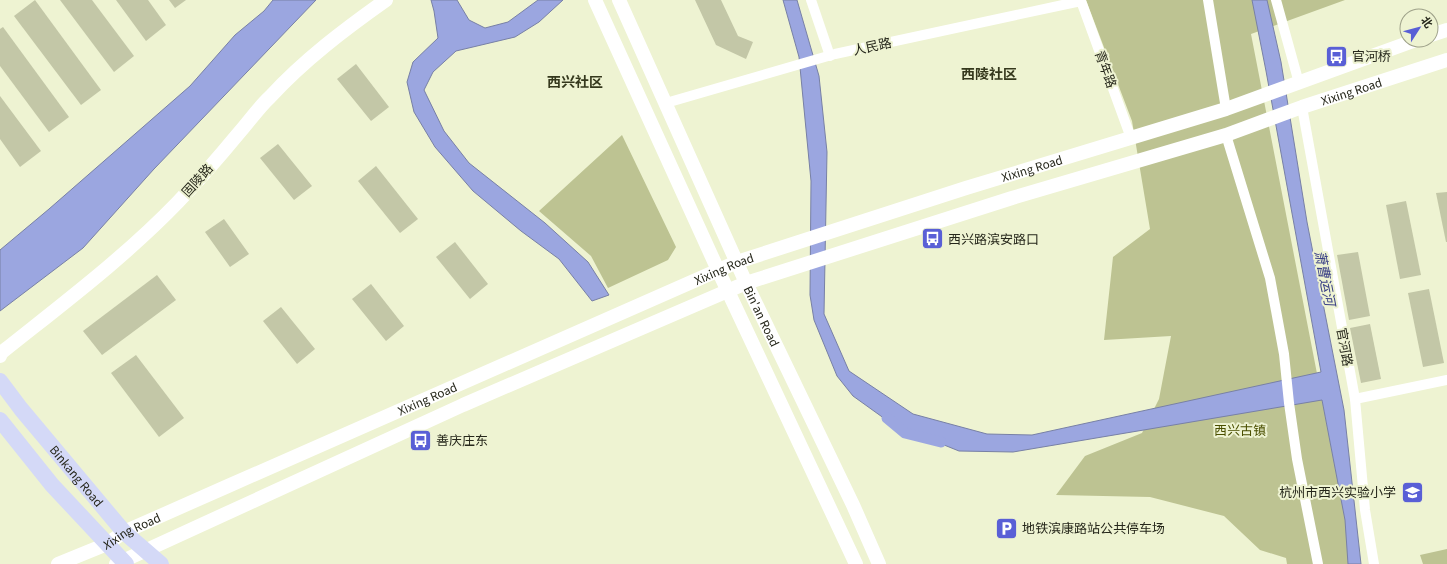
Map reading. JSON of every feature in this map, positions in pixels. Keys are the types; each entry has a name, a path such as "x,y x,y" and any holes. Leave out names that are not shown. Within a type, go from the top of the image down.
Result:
{"main road":[{"name":"固陵路","path":"0,354 72,297 136,241 178,202 270,97 312,57 353,23 386,0"},
{"name":"Bin'an Road","path":"595,0 718,270 856,564"},
{"name":"Bin'an Road","path":"619,0 746,283 850,498 880,564"},
{"name":"Xixing Road","path":"58,564 107,544 124,532 737,262 966,188 1226,109 1399,46"},
{"name":"Xixing Road","path":"122,563 146,550 463,405 746,283 1012,198 1226,135 1300,108 1447,60"},
{"name":"Binkang Road","path":"0,381 20,409 124,532 161,564"},
{"name":"Binkang Road","path":"0,420 52,485 107,544 122,563"}],"street":[{"path":"811,0 830,56"},
{"path":"1208,0 1226,109"},
{"path":"1276,0 1295,84"},
{"name":"人民路","path":"666,103 830,56 1069,2 1081,1"},
{"name":"青年路","path":"1081,1 1131,138"},
{"name":"官河路","path":"1300,108 1355,399 1365,510 1374,564"},
{"path":"1226,135 1270,278 1284,354 1297,459 1318,564"},
{"path":"1355,399 1447,380"}],"green space":[{"name":"西兴古镇","path":"1086,0 1345,0 1251,34 1354,564 1287,564 1286,558 1260,550 1224,516 1150,497 1056,495 1085,456 1142,433 1159,399 1171,336 1104,340 1113,257 1150,229 1132,121"},
{"path":"622,135 676,247 668,260 608,288 591,256 539,211"},
{"path":"1447,549 1447,564 1423,564 1420,555"}],"water":[{"path":"273,0 316,0 154,169 83,248 0,311 0,250 190,86 235,35 264,11"},
{"path":"431,0 457,0 469,20 485,28 508,22 538,0 563,0 539,22 515,37 456,51 433,72 424,90 444,131 469,163 545,223 588,262 609,295 592,301 559,259 521,231 473,191 435,147 414,112 407,82 413,62 438,38"},
{"path":"783,0 797,0 819,76 827,152 824,314 849,371 913,414 987,434 1032,435 1321,372 1252,0 1267,0 1281,62 1307,222 1344,410 1361,564 1348,564 1345,520 1322,400 1013,452 959,451 892,424 853,396 837,376 814,320 810,295 811,181 799,57"}],"building":[{"path":"35,0 101,90 81,105 14,16"},
{"path":"60,0 92,0 134,56 114,72"},
{"path":"116,0 148,0 166,25 146,41"},
{"path":"169,0 186,0 175,8"},
{"path":"695,0 721,0 738,36 753,42 746,59 716,45"},
{"path":"3,27 69,117 49,132 0,66 0,29"},
{"path":"356,64 389,107 371,121 337,79"},
{"path":"0,96 41,151 20,167 0,139"},
{"path":"278,144 312,186 294,200 260,158"},
{"path":"376,166 418,219 400,233 358,181"},
{"path":"1447,192 1447,242 1446,242 1436,193"},
{"path":"1406,201 1421,275 1400,279 1386,205"},
{"path":"224,219 249,254 230,267 205,232"},
{"path":"455,242 488,284 470,299 436,257"},
{"path":"1358,252 1370,316 1349,320 1337,255"},
{"path":"157,275 176,300 102,355 83,331"},
{"path":"371,284 404,326 386,341 352,299"},
{"path":"1429,289 1444,363 1423,367 1408,293"},
{"path":"281,307 315,349 297,364 263,321"},
{"path":"1370,324 1381,379 1361,383 1350,328"},
{"path":"136,355 184,418 159,437 111,373"}],"waterway":[{"path":"887,418 905,433 941,442"}],"place":[{"name":"官河桥","path":"1336,56"},
{"name":"西兴路滨安路口","path":"933,239"},
{"name":"善庆庄东","path":"421,440"},
{"name":"杭州市西兴实验小学","path":"1412,492"},
{"name":"地铁滨康路站公共停车场","path":"1006,528"}],"district":[{"name":"西陵社区","path":"989,74"},
{"name":"西兴社区","path":"575,82"}],"water label":[{"name":"萧曹运河","path":"1325,278"}]}
